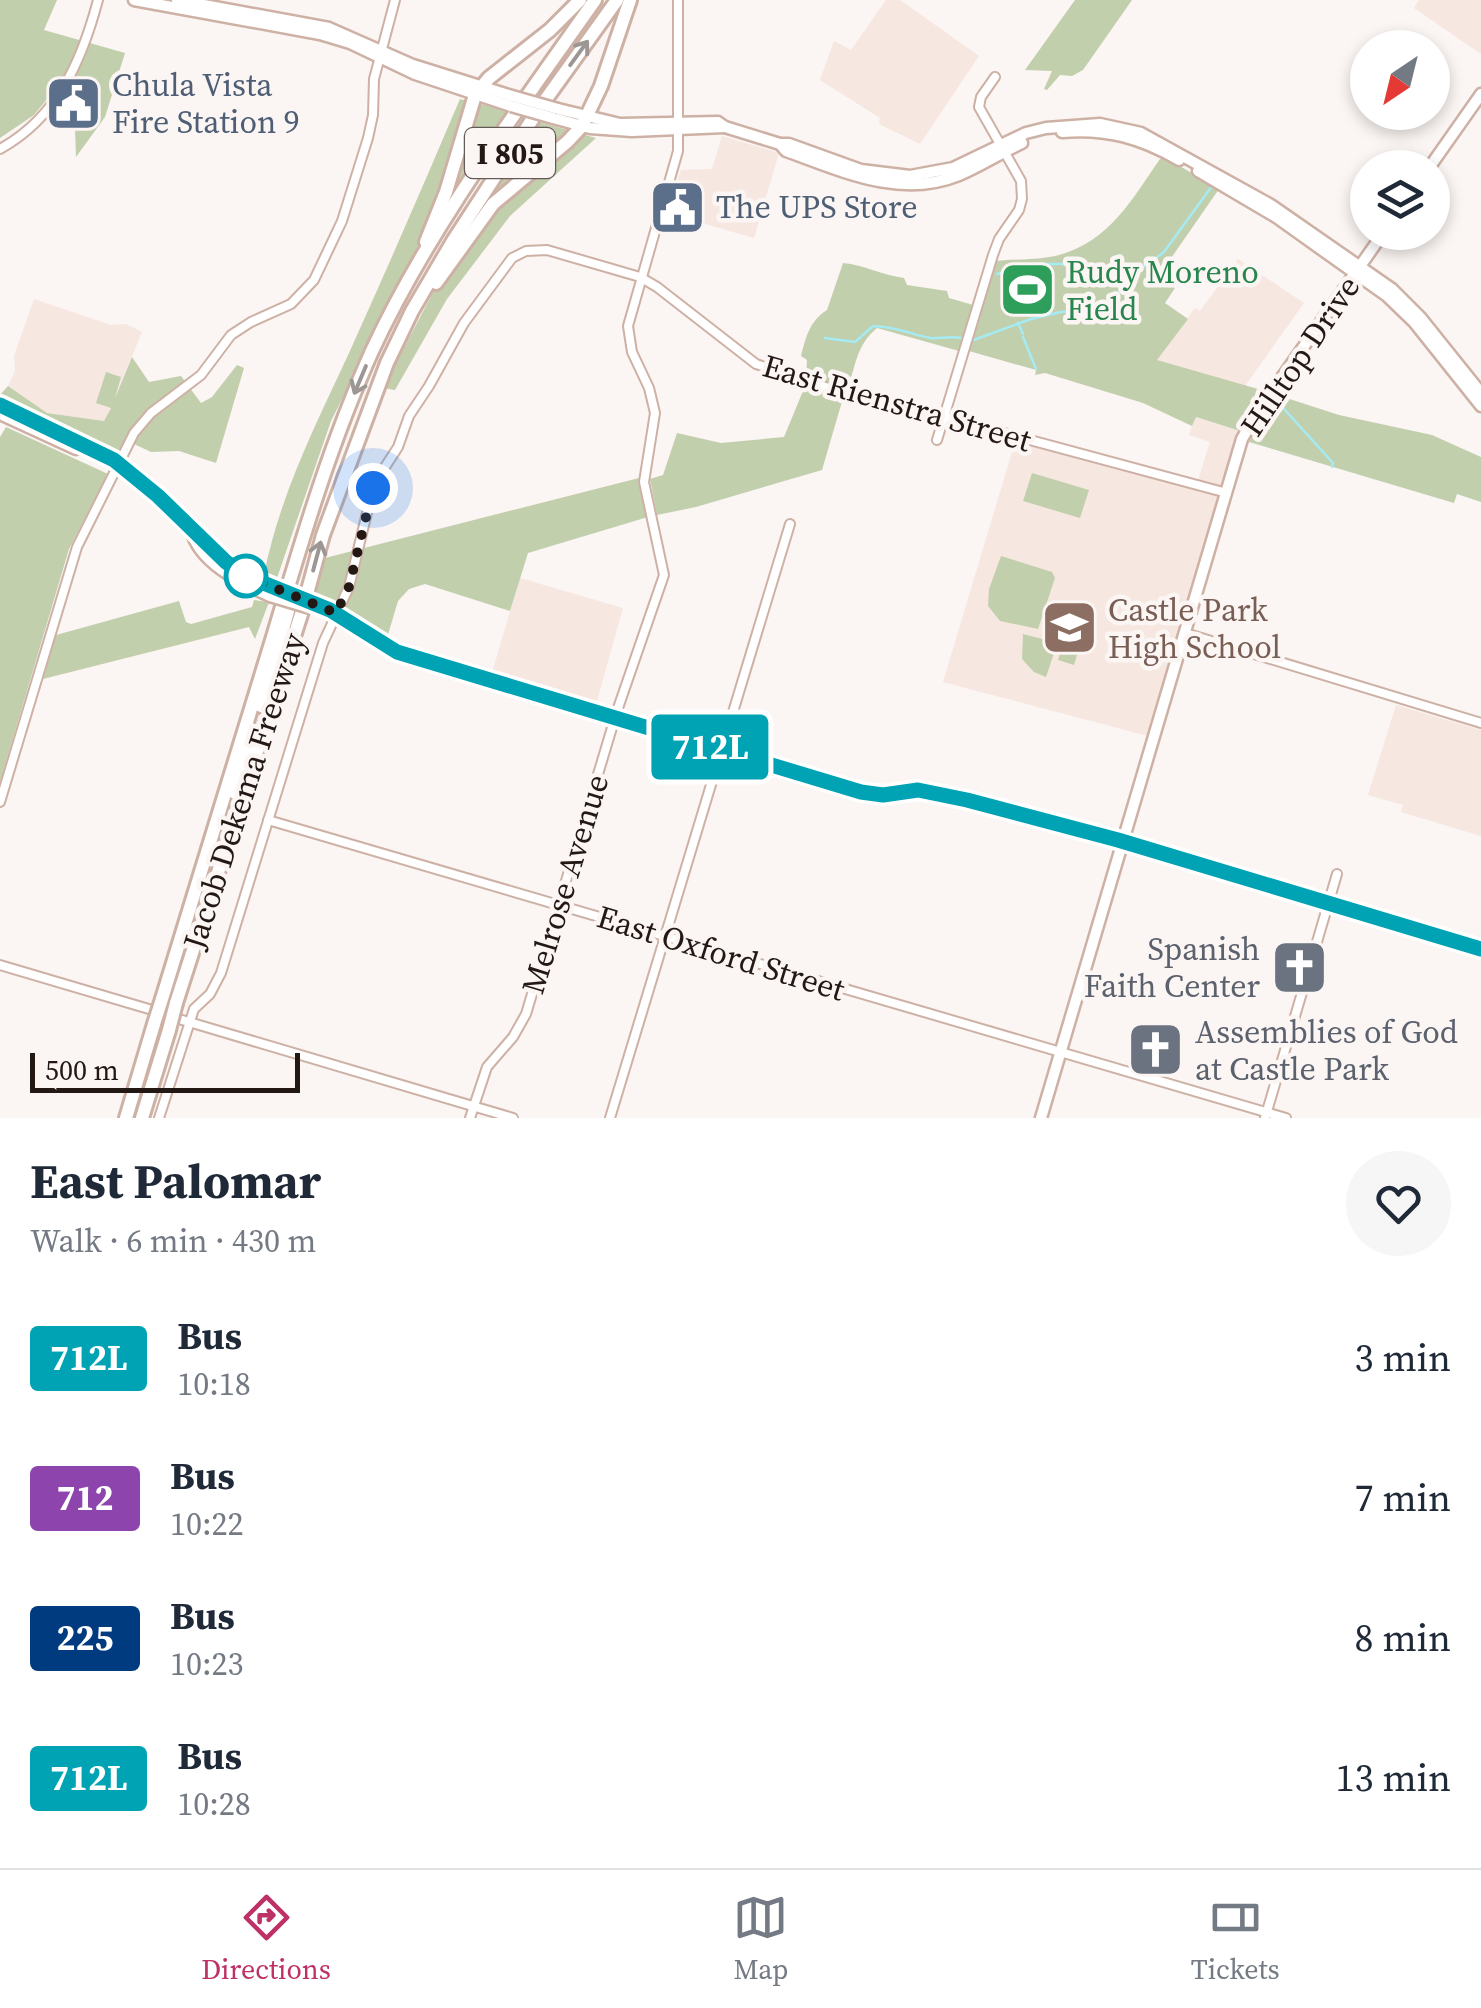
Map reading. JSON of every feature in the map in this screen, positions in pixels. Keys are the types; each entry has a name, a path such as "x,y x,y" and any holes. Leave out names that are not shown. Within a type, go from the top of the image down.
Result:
{"highway":[{"path":"386,324 442,203 478,91 580,0"},
{"name":"Jacob Dekema Freeway","path":"142,1118 168,1030 169,1001 326,462 386,324 448,217 595,0"},
{"name":"Jacob Dekema Freeway","path":"126,1118 154,1024 169,1001 205,908 304,606 344,470 386,363 412,311 541,106 616,0"},
{"path":"412,311 494,204 567,142 584,122 601,86 630,0"},
{"path":"205,908 286,607 292,600"},
{"path":"169,1001 274,653"}],"main road":[{"path":"134,0 336,38 478,91 584,122 632,131 718,122 725,128 780,144 786,151 861,170 910,176 953,168 1026,134 1063,124 1100,124 1141,133 1262,200 1409,304 1481,393"},
{"path":"178,0 314,24 380,54"},
{"path":"1442,150 1481,94"},
{"name":"Hilltop Drive","path":"1041,1118 1242,439 1254,416 1371,250"},
{"path":"1358,269 1404,311 1481,406"},
{"path":"0,404 4,414 90,447 150,488 190,528 192,536 220,568 238,582 311,605 369,632 397,652 861,792 883,795 918,790 944,794 1122,841 1481,950"}],"street":[{"path":"0,148 34,124 65,86 80,58 98,0"},
{"path":"0,802 77,547 143,421 194,381 231,336 250,322 291,304 314,280 342,221 368,138 380,54 395,0"},
{"name":"Melrose Avenue","path":"470,1118 487,1067 513,1037 526,1014 615,717 664,575 644,482 655,413 652,394 636,363 629,335 640,277 678,150 678,0"},
{"path":"937,440 996,245 1021,203 1020,181 979,108 980,97 995,77"},
{"name":"East Rienstra Street","path":"334,616 349,587 370,494 398,447 408,416 471,311 504,266 519,254 534,250 555,251 658,286 756,364 865,400 896,404 1227,493"},
{"path":"610,1118 790,524"},
{"path":"159,1118 188,1022 222,973 334,616"},
{"path":"1185,633 1481,723"},
{"name":"East Oxford Street","path":"268,820 1286,1118"},
{"path":"1266,1115 1338,874"},
{"path":"0,965 513,1118"}],"shaded area":[{"path":"886,0 900,0 979,56 920,144 879,124 880,118 820,80 834,41 851,50"},
{"path":"1419,0 1481,0 1481,54 1450,30 1414,8"},
{"path":"722,136 779,153 754,238 667,213 681,170 712,169"},
{"path":"1238,259 1304,303 1245,386 1156,360 1195,308 1200,311"},
{"path":"34,299 142,332 105,421 47,413 8,386"},
{"path":"1195,417 1240,431 1220,486 1198,480 1210,442 1189,435"},
{"name":"Castle Park High School","path":"1015,442 1217,495 1219,499 1148,736 943,682"},
{"path":"520,578 623,608 595,708 491,676"},
{"path":"1396,705 1481,730 1481,836 1401,812 1403,805 1368,795"}],"green space":[{"path":"0,0 57,0 44,30 125,53 105,117 76,157 75,128 87,115 89,77 66,76 34,115 0,138"},
{"path":"1075,0 1132,0 1083,70 1072,76 1060,75 1047,90 1044,89 1052,71 1025,70"},
{"path":"460,99 510,111 446,203 437,201 331,421 277,578 264,575 279,517 300,461"},
{"path":"539,122 596,138 510,216 447,299 395,390 383,388 464,233"},
{"path":"1166,158 1219,189 1158,277 1175,288 1165,303 1188,319 1157,360 1265,391 1240,431 1196,417 1192,426 1143,403 1045,373 1035,375 1036,370 969,351 996,261 1059,255 1092,240 1118,217 1160,159"},
{"path":"843,263 904,278 907,285 947,291 949,298 973,305 959,351 877,328 860,350 847,389 806,377 807,360 801,356 805,342 813,324 827,310"},
{"path":"132,357 149,382 181,376 201,403 212,397 237,365 244,368 216,463 179,451 151,452 134,444 116,455 0,401 8,386 47,413 104,421 111,408 96,403 106,372 121,377 115,398"},
{"path":"805,386 843,398 822,470 657,515 650,479 663,475 677,433 721,443 784,437"},
{"path":"1274,394 1339,415 1432,435 1481,457 1481,502 1457,494 1454,503 1249,442"},
{"path":"6,427 108,474 69,549 0,782 0,437"},
{"path":"1032,473 1089,490 1080,518 1023,501"},
{"path":"639,478 648,517 528,553 510,611 425,584 409,589 398,601 387,638 312,591 321,559"},
{"path":"1001,556 1052,572 1055,578 1038,629 1000,621 988,606 989,589"},
{"path":"254,600 269,602 255,639 249,627 43,679 56,635 179,601 186,622 191,624 252,607"},
{"path":"1075,604 1091,608 1074,665 1058,660"},
{"path":"1023,634 1054,642 1056,647 1046,677 1034,672 1022,659"}],"waterway":[{"path":"971,341 1031,319 1093,310 1109,303 1138,271 1164,252 1212,186"},
{"path":"997,274 1040,264 1068,264"},
{"path":"1018,323 1023,334"},
{"path":"825,338 855,342 873,326 930,338 962,338"},
{"path":"1023,337 1036,369"},
{"path":"1275,399 1333,463 1332,467"}],"bus line":[{"name":"712L","path":"0,405 114,460 246,576 330,610 397,652 861,792 883,795 918,790 944,794 1118,840 1481,949"}],"place":[{"name":"Chula Vista Fire Station 9","path":"73,103"},
{"name":"The UPS Store","path":"677,207"},
{"name":"Rudy Moreno Field","path":"1027,290"},
{"name":"Castle Park High School","path":"1069,628"},
{"name":"Spanish Faith Center","path":"1299,967"},
{"name":"Assemblies of God at Castle Park","path":"1156,1050"}],"route":[{"path":"246,576 336,613 349,587 373,488"}]}
